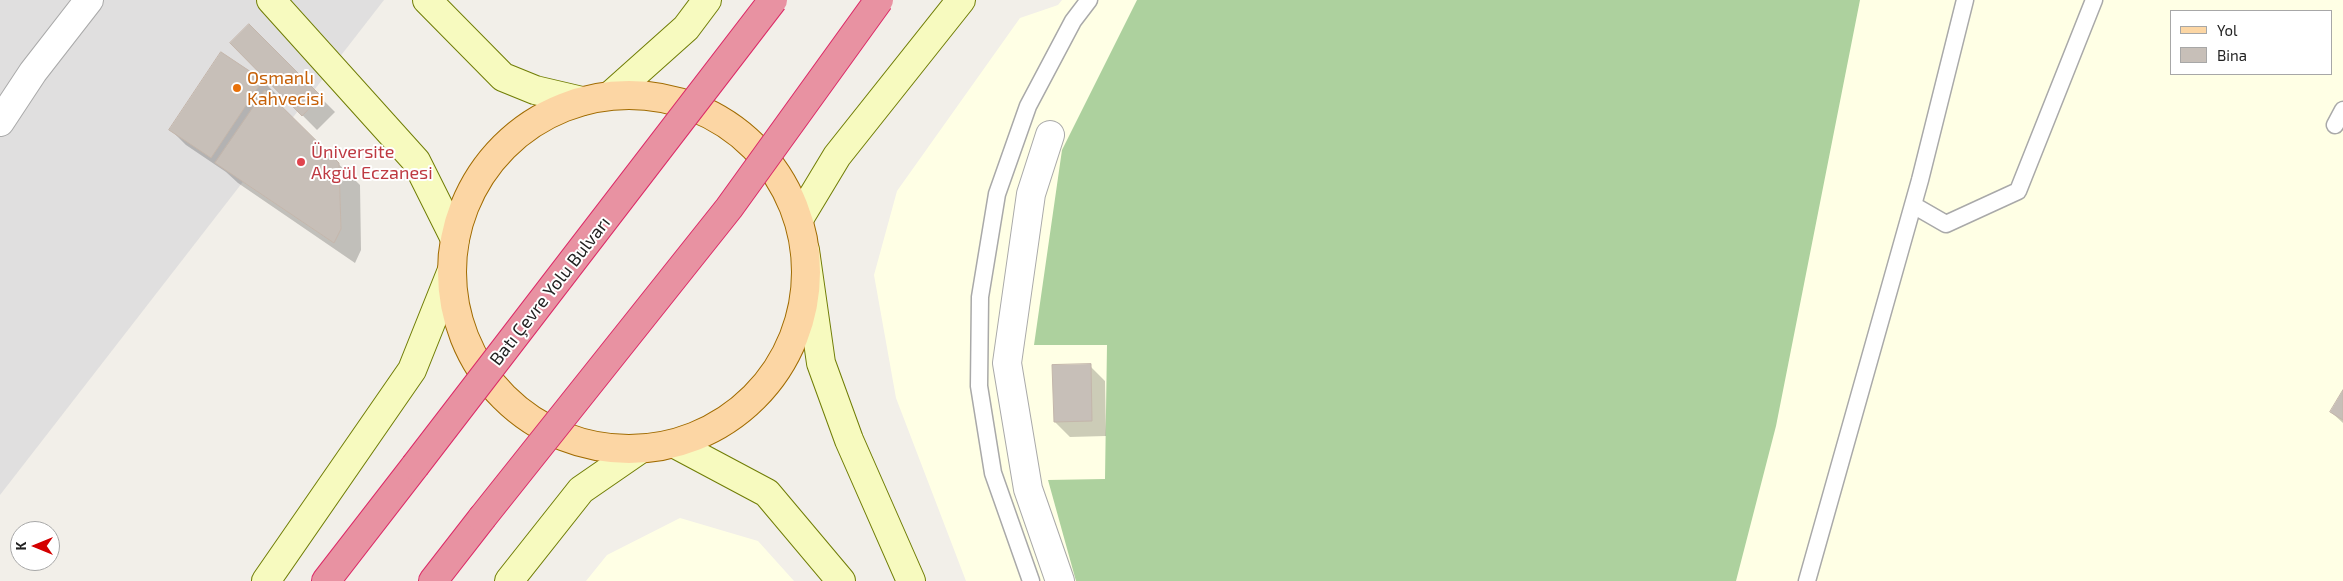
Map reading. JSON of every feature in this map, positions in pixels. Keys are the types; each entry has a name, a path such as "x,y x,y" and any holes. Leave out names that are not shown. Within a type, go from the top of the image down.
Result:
{"highway":[{"name":"Batı Çevre Yolu Bulvarı","path":"326,581 773,0"},
{"path":"433,581 729,208 879,0"}],"main road":[{"path":"611,95 659,97 705,112 746,138 778,176 799,219 805,250 804,301 789,350 761,392 722,424 675,444 639,450 581,444 529,419 487,379 460,327 452,270 455,239 466,202 486,167 513,138 545,115 582,101 611,95"}],"street":[{"path":"0,122 33,72 88,0"},
{"path":"271,0 416,161 455,239"},
{"path":"427,0 503,77 535,90 582,101"},
{"path":"611,95 686,28 707,0"},
{"path":"799,219 837,156 961,0"},
{"path":"1050,135 1031,194 1006,363 1028,489 1060,581"},
{"path":"805,250 821,363 848,440 912,581"},
{"path":"266,581 412,370 452,270"},
{"path":"675,444 766,493 841,581"},
{"path":"509,581 581,490 639,450"}],"lane":[{"path":"1031,581 993,474 979,386 980,297 997,194 1028,106 1073,21 1089,0"},
{"path":"1807,581 1913,206 1965,0"},
{"path":"1913,206 1946,224 2018,191 2094,0"},
{"path":"2335,125 2343,110"}],"shaded area":[{"path":"0,0 384,0 0,495"},
{"path":"1062,0 2343,0 2343,581 966,581 896,398 874,275 897,191 1020,18 1058,5"},
{"path":"680,518 758,541 794,581 586,581 607,555"}],"green space":[{"path":"1137,0 1860,0 1776,426 1736,581 1076,581 1048,480 1105,479 1107,345 1034,345 1062,150"}],"building":[{"path":"249,24 321,96 302,116 230,43"},
{"path":"221,52 263,80 211,158 169,130"},
{"path":"265,90 339,163 341,229 334,243 215,163"},
{"path":"1091,364 1092,421 1054,422 1052,365"},
{"path":"2343,390 2343,420 2330,412"}],"place":[{"name":"Osmanlı Kahvecisi","path":"237,88"},
{"name":"Üniversite Akgül Eczanesi","path":"301,162"}]}
